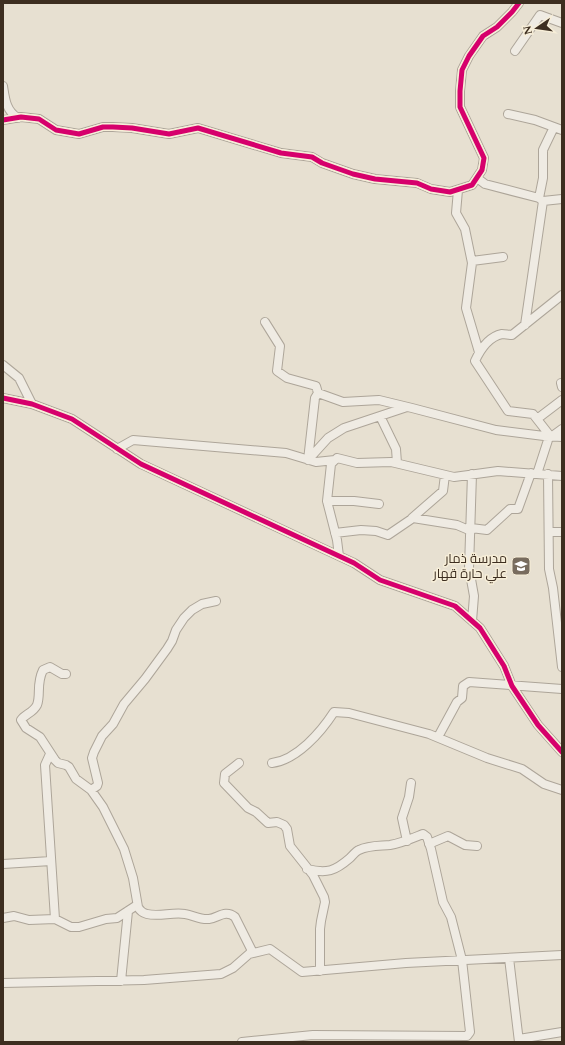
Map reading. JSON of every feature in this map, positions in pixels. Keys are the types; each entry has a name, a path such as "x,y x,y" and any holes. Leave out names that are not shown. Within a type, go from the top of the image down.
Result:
{"street":[{"path":"3,120 18,118 39,119 56,130 79,134 103,127 132,128 169,134 198,128 281,153 312,157 353,174 417,183 431,189 450,192 472,185 482,170 484,158 460,107 462,70 482,36 497,27 519,3"},
{"path":"515,51 540,15 562,23"},
{"path":"3,86 8,109 11,114 18,118"},
{"path":"508,114 535,120 562,130"},
{"path":"525,325 541,199 543,150 554,127"},
{"path":"477,178 485,184 541,199 562,199"},
{"path":"458,190 456,213 464,229 472,261 466,308 479,352"},
{"path":"472,261 503,257"},
{"path":"550,437 533,414 508,411 475,361 479,352 489,340 502,334 512,335 562,296"},
{"path":"265,322 280,346 277,370 287,378 316,386 318,393 315,398 308,460"},
{"path":"3,365 19,378 32,404"},
{"path":"318,393 343,402 379,400 496,430 550,437 562,437"},
{"path":"3,398 32,404 72,419 141,464 354,563 380,580 455,606 480,628 504,666 512,686 538,725 562,752"},
{"path":"537,419 562,400"},
{"path":"308,460 328,438 344,428 408,407"},
{"path":"380,416 396,449 397,464"},
{"path":"412,518 457,525 471,530 487,530 510,509 518,509 550,437 562,429"},
{"path":"117,448 133,440 286,453 316,462 335,460 337,458 357,463 391,462 454,477 498,471 562,476"},
{"path":"335,460 331,464 327,501 339,556"},
{"path":"335,533 361,530 376,531 388,535 412,518 444,491 445,474"},
{"path":"472,474 470,568 474,596 472,621"},
{"path":"548,474 549,569 560,638 562,667"},
{"path":"327,501 354,501 380,504"},
{"path":"549,532 562,532"},
{"path":"91,790 97,786 98,783 92,758 102,736 113,724 124,704 145,679 172,641 176,630 184,618 192,610 202,604 216,601"},
{"path":"66,674 62,674 50,668 44,669 38,682 37,705 30,713 22,717 20,720 26,728 40,737 50,754 58,763 66,765 76,779 91,790 103,807 124,849 133,878 137,904 140,910 148,914 180,913 197,918 208,919 225,913 232,915 235,917 253,953"},
{"path":"438,737 456,702 462,698 463,686 469,682 562,689"},
{"path":"272,763 280,762 307,743 324,727 334,712 349,713 438,737 487,758 522,769 544,784 562,790"},
{"path":"50,754 45,765 55,919"},
{"path":"239,762 225,774 224,784 248,808 256,812 268,824 277,822 284,824 288,832 290,846 299,856 321,890 325,902 320,921 320,971"},
{"path":"407,841 402,818 409,796 411,783"},
{"path":"242,1042 313,1035 367,1035 404,1039 460,1039 468,1036 470,1032 462,960 451,917 443,902 427,837 423,834 407,841 391,845 374,846 359,850 336,869 322,872 307,869"},
{"path":"429,844 448,836 465,845 477,846"},
{"path":"3,864 51,861"},
{"path":"3,918 14,916 29,920 55,919 71,927 79,927 106,919 117,918 137,904"},
{"path":"121,980 128,911"},
{"path":"3,983 144,980 221,974 233,968 249,954 270,949 302,972 406,963 562,955"},
{"path":"509,958 519,1041 562,1032"}],"cycle path":[{"path":"3,120 21,117 39,119 56,130 79,134 103,127 132,128 169,134 198,128 281,153 312,157 322,163 353,174 375,179 417,183 431,189 450,192 472,185 482,170 484,158 460,107 462,70 469,56 483,36 497,27 519,3"},
{"path":"3,398 32,404 72,419 141,464 354,563 380,580 455,606 480,628 504,666 512,686 538,725 562,752"}],"place":[{"name":"مدرسة ذمار علي حارة قهار","path":"521,566"}]}
